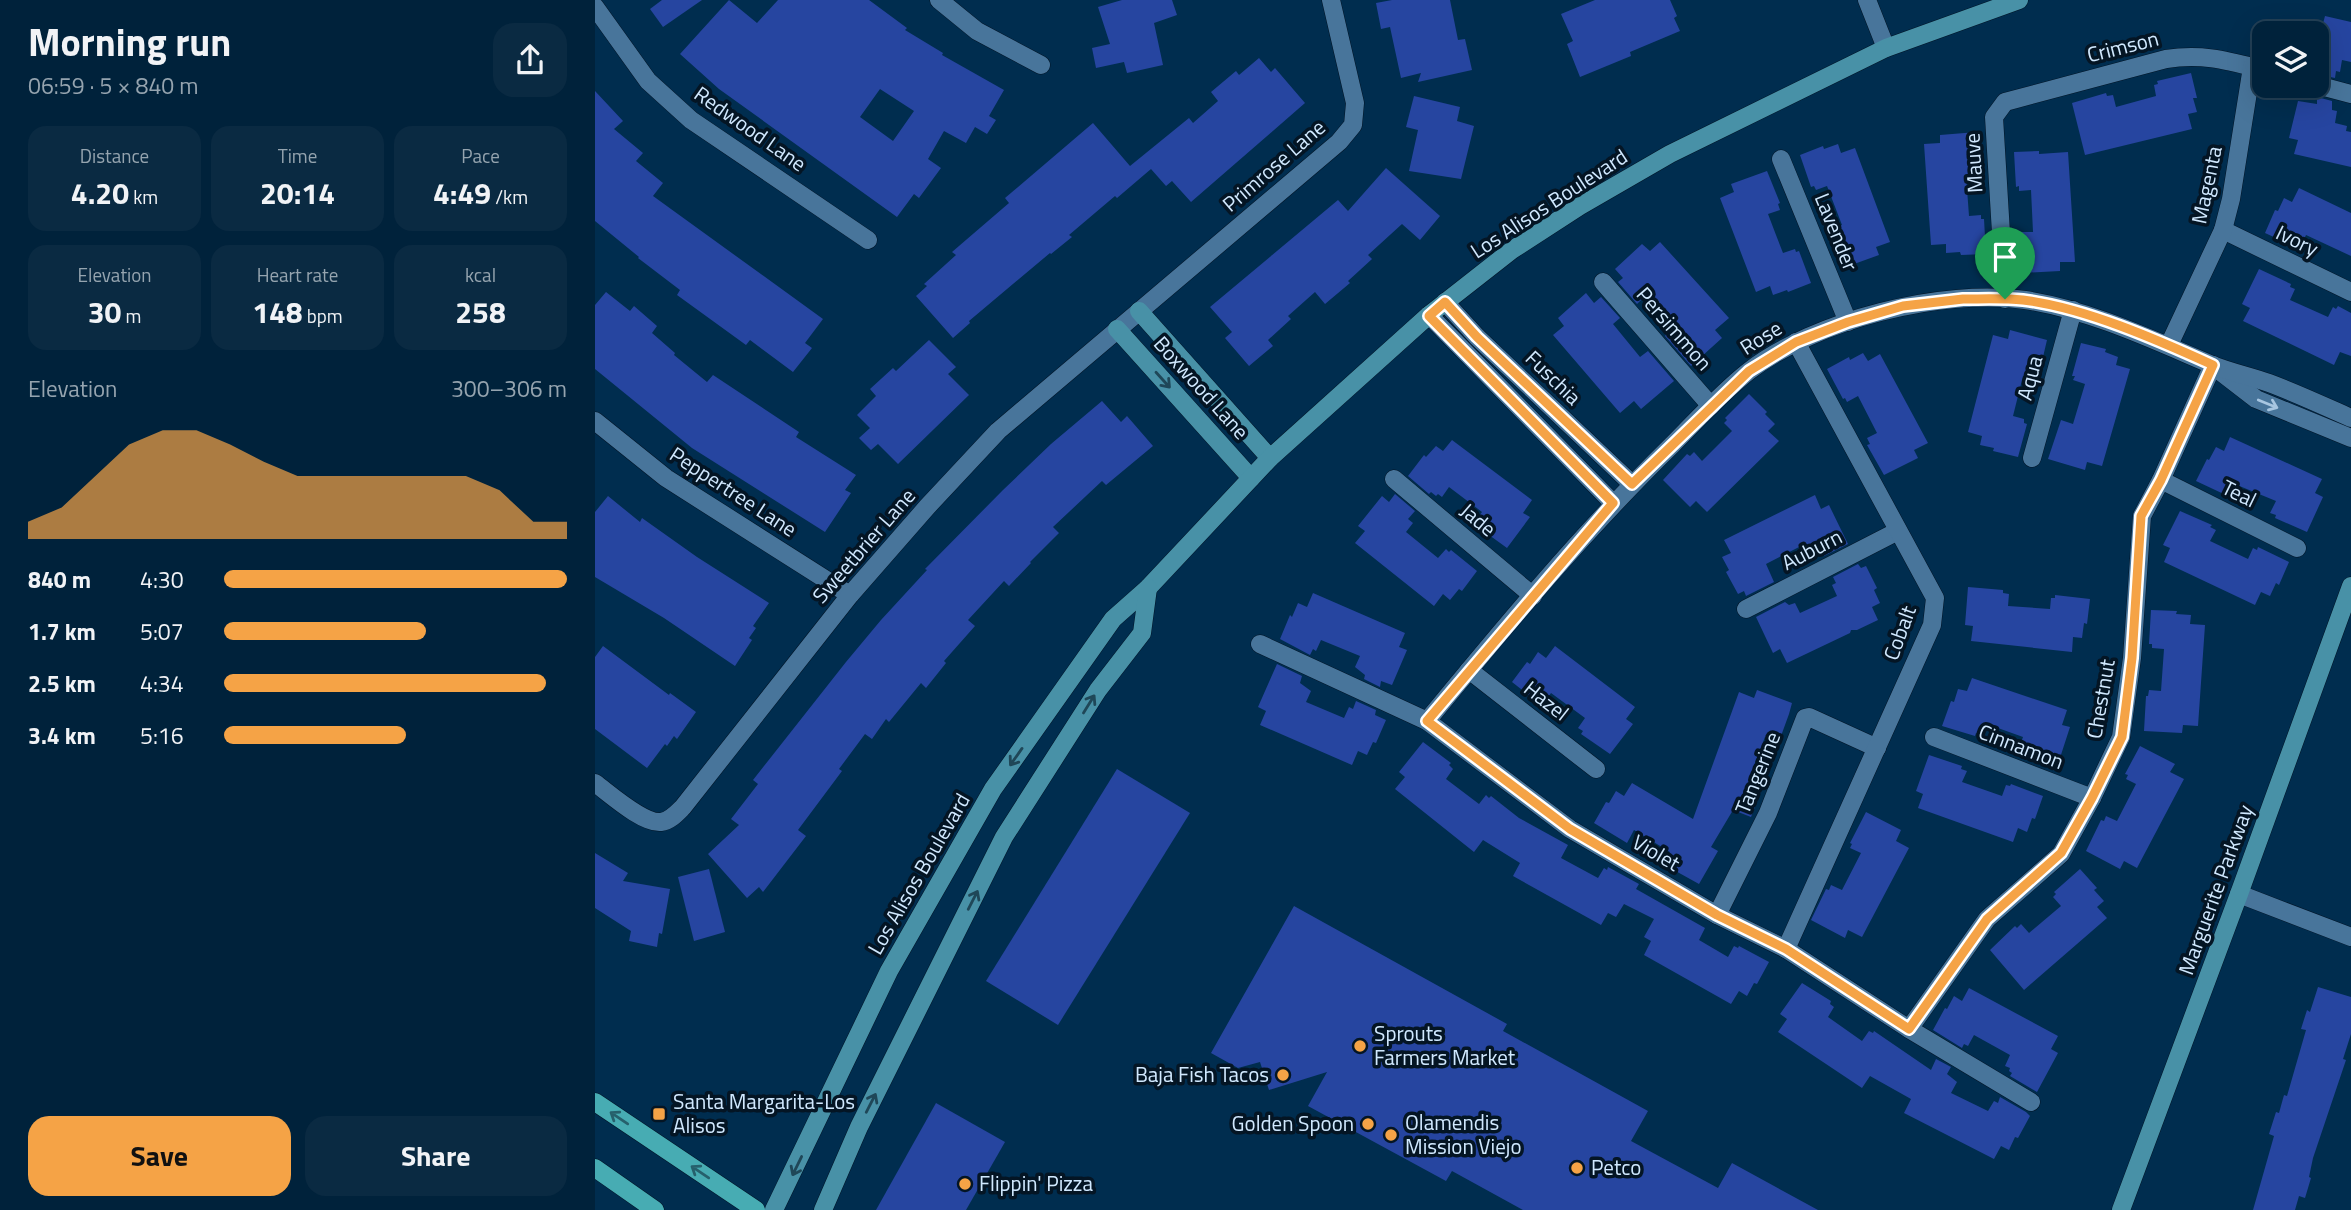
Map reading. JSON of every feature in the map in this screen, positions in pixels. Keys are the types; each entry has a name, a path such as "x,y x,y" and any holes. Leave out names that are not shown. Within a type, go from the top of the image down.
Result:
{"main road":[{"name":"Los Alisos Boulevard","path":"774,1210 889,971 993,789 1113,619 1148,588 1270,458 1445,302 1512,250 1602,193 1670,155 1886,48 2019,0"},
{"name":"Boxwood Lane","path":"1127,321 1270,458"},
{"name":"Boxwood Lane","path":"1127,321 1251,478"},
{"name":"Marguerite Parkway","path":"2121,1210 2351,586"},
{"path":"823,1210 859,1126 1004,837 1098,690 1142,633 1148,588"},
{"path":"595,1102 756,1210"},
{"path":"595,1168 655,1210"}],"street":[{"path":"939,0 978,31 1041,65"},
{"name":"Primrose Lane","path":"1127,321 1339,142 1353,125 1355,103 1331,0"},
{"path":"1867,0 1886,48"},
{"name":"Redwood Lane","path":"595,7 648,81 691,120 868,240"},
{"name":"Crimson","path":"1998,110 2004,102 2189,55 2252,68"},
{"path":"2329,88 2351,94"},
{"name":"Magenta","path":"2169,345 2223,230 2252,98"},
{"name":"Mauve","path":"1998,110 1994,117 2005,299"},
{"name":"Lavender","path":"1781,159 1848,322"},
{"name":"Ivory","path":"2223,230 2351,292"},
{"name":"Persimmon","path":"1603,282 1711,406"},
{"name":"Rose","path":"1427,721 1613,503 1711,406 1749,371 1796,342 1848,322 1903,306 1963,299 2024,300 2073,310 2169,345 2213,365 2267,382 2351,418"},
{"name":"Fuschia","path":"1445,302 1477,337 1632,484"},
{"name":"Aqua","path":"2032,458 2073,310"},
{"path":"1429,316 1613,503"},
{"name":"Sweetbrier Lane","path":"595,783 642,817 662,822 673,817 850,595 927,507 998,431 1127,321"},
{"name":"Cobalt","path":"1786,949 1932,625 1935,598 1796,342"},
{"name":"Rose","path":"2213,365 2256,400 2351,438"},
{"name":"Chestnut","path":"1909,1029 1987,919 2061,853 2122,737 2132,658 2141,516 2161,480 2213,365"},
{"name":"Peppertree Lane","path":"595,421 666,478 850,595"},
{"name":"Jade","path":"1394,479 1533,596"},
{"name":"Teal","path":"2161,480 2297,548"},
{"name":"Auburn","path":"1746,609 1898,531"},
{"name":"Violet","path":"1260,644 1427,721 1570,829 1717,915 1786,949 1909,1029 2031,1102"},
{"name":"Hazel","path":"1469,670 1596,769"},
{"name":"Tangerine","path":"1717,915 1768,813 1805,718 1809,717 1877,748"},
{"name":"Cinnamon","path":"1934,737 2092,798"},
{"path":"2239,894 2351,937"}],"building":[{"path":"662,0 702,0 663,27 650,9"},
{"path":"729,0 757,23 778,0 869,0 907,28 905,30 943,53 942,55 1004,90 989,116 996,120 987,134 975,127 966,143 944,131 928,159 941,168 919,198 914,194 897,217 719,89 680,54","holes":["880,89 914,111 893,141 860,117"]},
{"path":"1122,0 1172,0 1177,15 1154,23 1163,65 1127,73 1124,62 1096,68 1092,48 1110,44 1098,7"},
{"path":"1392,0 1450,0 1458,40 1465,39 1472,70 1418,82 1421,73 1401,78 1390,27 1381,29 1376,3"},
{"path":"1595,0 1670,0 1680,31 1630,52 1631,56 1580,77 1567,44 1573,41 1561,14"},
{"path":"2325,16 2351,22 2351,62 2342,60 2340,72 2336,71 2335,78 2329,77 2329,21 2324,21"},
{"path":"1259,58 1271,72 1275,68 1305,103 1191,202 1172,181 1166,186 1151,169 1069,235 1072,237 969,321 953,338 916,296 927,286 924,284 956,255 952,252 1009,203 1005,198 1093,123 1130,166 1189,118 1193,123 1218,101 1211,92 1236,71 1239,75"},
{"path":"2191,73 2197,98 2193,98 2197,112 2188,114 2192,129 2085,155 2072,103 2106,93 2107,96 2113,95 2116,107 2156,96 2154,85 2158,84 2157,81"},
{"path":"595,91 623,121 614,129 643,153 636,161 663,183 653,196 823,319 805,343 812,348 793,372 750,340 746,345 677,295 680,290 595,221"},
{"path":"1414,96 1460,107 1457,121 1474,126 1461,179 1409,171 1418,130 1406,127"},
{"path":"2317,98 2332,101 2332,110 2337,111 2335,123 2347,126 2346,131 2351,132 2351,167 2294,154 2298,140 2289,138 2298,101 2317,104"},
{"path":"1977,132 1981,168 1978,168 1978,174 1966,175 1969,216 1981,215 1981,219 1984,219 1986,254 1946,253 1946,244 1931,245 1924,144 1940,143 1940,135"},
{"path":"1838,144 1841,153 1855,148 1890,242 1876,247 1879,255 1843,268 1830,236 1833,235 1830,229 1842,225 1827,186 1816,190 1814,186 1811,187 1800,155 1823,146 1824,149"},
{"path":"2039,151 2039,154 2068,152 2075,262 2060,262 2060,271 2022,273 2019,238 2022,238 2022,232 2033,232 2031,190 2019,191 2019,186 2016,187 2014,152"},
{"path":"1386,168 1440,216 1420,240 1402,224 1368,255 1372,259 1348,281 1350,283 1325,304 1315,292 1288,316 1291,319 1268,340 1273,346 1249,366 1225,338 1232,332 1210,307 1338,200 1348,211"},
{"path":"1767,171 1780,203 1780,210 1768,214 1783,253 1795,249 1796,252 1799,251 1811,283 1773,295 1770,286 1756,292 1720,198 1734,192 1731,184"},
{"path":"2299,188 2351,213 2351,256 2306,235 2301,246 2297,244 2296,247 2265,233 2275,210 2278,211 2284,198 2292,202"},
{"path":"1660,242 1729,318 1715,330 1722,338 1691,366 1665,336 1670,330 1642,299 1637,304 1618,282 1623,278 1615,269 1642,244 1650,251"},
{"path":"2259,269 2291,284 2290,287 2295,289 2290,300 2328,317 2333,307 2336,309 2338,306 2351,313 2351,356 2340,352 2334,365 2243,321 2250,308 2242,304"},
{"path":"606,292 630,311 634,306 657,326 652,333 707,382 713,375 799,432 796,437 856,475 845,490 851,493 825,532 692,448 595,369 595,305"},
{"path":"1586,293 1594,303 1601,297 1620,318 1613,324 1640,357 1648,351 1674,381 1641,409 1634,401 1620,413 1553,335 1564,326 1558,318"},
{"path":"2010,330 2047,340 2039,374 2036,373 2035,379 2023,376 2013,416 2024,419 2027,424 2018,457 1980,445 1982,436 1968,432 1993,335 2008,339"},
{"path":"929,340 956,367 948,374 969,395 898,464 878,444 871,450 859,438 870,428 857,415 876,396 870,389 893,368 896,371"},
{"path":"2081,343 2106,349 2105,352 2118,357 2116,365 2130,369 2102,466 2087,462 2085,470 2048,459 2061,420 2073,424 2085,384 2073,380 2075,376 2072,376"},
{"path":"1863,353 1868,361 1880,354 1928,443 1914,450 1918,458 1884,475 1867,445 1870,444 1867,438 1877,433 1858,396 1847,402 1843,399 1827,369"},
{"path":"1749,394 1775,424 1768,431 1779,441 1707,512 1696,501 1690,507 1663,480 1687,454 1690,456 1694,452 1702,461 1732,431 1724,423 1727,420 1725,418"},
{"path":"1102,401 1121,422 1127,416 1153,446 1106,485 1102,481 1053,527 1059,533 1009,586 1004,581 968,620 975,626 944,661 946,663 926,688 921,683 889,722 886,719 872,739 865,734 839,769 842,771 798,830 806,836 763,892 759,887 747,898 708,854 739,825 731,819 758,784 753,780 846,662 927,570 925,569 1051,444"},
{"path":"2230,437 2322,479 2315,493 2323,497 2307,532 2275,518 2276,515 2270,513 2276,501 2237,485 2233,495 2228,496 2196,481 2216,447 2224,451"},
{"path":"1452,440 1532,500 1523,513 1530,517 1507,548 1478,527 1480,525 1475,521 1482,512 1449,487 1442,497 1438,494 1436,496 1431,492 1429,494 1408,476 1424,455 1426,457 1436,446 1443,451"},
{"path":"1395,494 1415,511 1408,519 1413,523 1406,532 1438,558 1446,549 1449,552 1451,550 1477,571 1462,591 1459,589 1450,600 1443,594 1434,606 1355,543 1365,531 1358,526 1382,496 1389,502"},
{"path":"1815,495 1821,509 1829,505 1848,544 1824,556 1822,552 1808,556 1803,545 1766,564 1774,582 1746,596 1744,591 1738,594 1726,572 1729,570 1722,557 1731,553 1724,540"},
{"path":"608,496 640,522 642,518 769,603 753,626 756,628 749,638 752,640 735,666 664,618 595,577 595,512"},
{"path":"2180,511 2212,525 2210,527 2216,530 2210,541 2248,559 2253,548 2257,550 2258,547 2289,562 2279,585 2276,583 2270,596 2261,592 2255,605 2164,562 2170,548 2163,545"},
{"path":"1858,564 1861,568 1866,566 1877,588 1874,590 1880,603 1872,607 1878,620 1851,630 1850,633 1787,663 1780,649 1773,653 1756,617 1785,602 1789,605 1795,603 1800,613 1837,596 1832,585 1836,583 1833,577"},
{"path":"1968,587 2003,590 2003,593 2009,594 2008,606 2050,609 2051,598 2055,598 2055,595 2090,599 2082,638 2073,637 2072,652 1971,641 1973,626 1965,625"},
{"path":"1313,593 1405,633 1399,647 1407,650 1392,685 1381,681 1380,687 1364,679 1365,675 1355,667 1360,656 1321,640 1316,651 1313,649 1310,655 1280,639 1298,603 1307,607"},
{"path":"2151,610 2177,611 2176,614 2191,615 2190,624 2205,625 2198,726 2183,725 2182,733 2144,731 2146,696 2149,690 2161,691 2164,649 2152,648 2152,644 2149,644"},
{"path":"603,646 696,712 677,739 674,736 667,746 665,744 647,768 595,729 595,657"},
{"path":"1555,646 1635,707 1626,719 1633,724 1610,754 1581,734 1583,731 1578,728 1585,718 1551,693 1544,703 1541,700 1539,703 1512,682 1538,652 1546,658"},
{"path":"1277,664 1302,676 1300,683 1311,691 1306,702 1344,718 1349,707 1353,709 1356,701 1376,710 1375,715 1386,720 1376,743 1373,742 1367,755 1358,751 1352,765 1260,725 1266,711 1258,707"},
{"path":"1972,678 2067,710 2062,725 2070,727 2058,764 2024,753 2025,750 2019,748 2023,737 1984,723 1980,735 1976,733 1975,736 1942,726 1958,689 1967,691"},
{"path":"1757,690 1792,703 1789,714 1781,736 1778,735 1776,741 1765,737 1750,776 1762,780 1760,784 1763,785 1751,817 1733,810 1711,847 1718,851 1699,884 1663,864 1670,852 1634,830 1627,843 1594,823 1616,791 1624,796 1632,783 1693,819 1739,692 1754,698"},
{"path":"1423,742 1451,763 1449,765 1453,769 1446,779 1479,804 1486,795 1489,798 1491,796 1519,818 1568,845 1561,858 1598,878 1604,868 1607,870 1608,867 1639,884 1636,889 1705,928 1699,940 1728,957 1734,946 1739,946 1769,962 1757,984 1754,983 1747,996 1739,991 1731,1004 1644,955 1651,941 1644,937 1654,919 1624,904 1616,917 1608,913 1601,925 1513,876 1520,863 1483,840 1474,852 1395,789 1405,777 1399,772"},
{"path":"2140,746 2175,764 2170,772 2184,779 2137,868 2124,861 2120,869 2086,851 2101,820 2104,821 2106,816 2117,821 2136,784 2126,779 2128,775 2125,774"},
{"path":"1929,755 1962,766 1961,769 1967,771 1962,782 2002,796 2006,785 2011,784 2043,796 2027,832 2018,828 2013,842 1918,808 1923,794 1916,791"},
{"path":"1117,769 1190,813 1058,1025 986,981"},
{"path":"1866,812 1901,830 1896,841 1909,848 1862,937 1848,930 1845,938 1811,920 1826,889 1829,890 1831,885 1842,890 1861,853 1850,848 1850,843"},
{"path":"595,853 628,873 623,881 670,889 657,947 629,941 631,931 595,908"},
{"path":"709,869 725,932 694,941 678,877"},
{"path":"2080,869 2097,888 2094,890 2104,901 2097,907 2107,918 2024,990 1990,950 2015,926 2017,928 2021,924 2029,933 2061,906 2053,897 2056,894 2054,892"},
{"path":"1294,906 1507,1024 1503,1031 1648,1111 1631,1141 1718,1188 1732,1163 1818,1210 1523,1210 1452,1171 1446,1181 1308,1106 1327,1072 1269,1090 1260,1062 1238,1068 1211,1053"},
{"path":"1802,983 1831,1001 1830,1004 1834,1007 1828,1017 1862,1041 1869,1031 1874,1031 1931,1070 1936,1059 1951,1067 1947,1074 1957,1082 1951,1093 1988,1111 1994,1101 1998,1103 2000,1097 2026,1112 2030,1116 2009,1150 2001,1146 1994,1159 1904,1113 1911,1099 1870,1076 1862,1088 1778,1032 1787,1019 1780,1014"},
{"path":"2318,987 2351,997 2351,1034 2343,1059 2346,1060 2313,1158 2305,1198 2299,1196 2295,1210 2253,1210 2274,1136 2269,1134 2284,1095 2287,1096 2306,1030 2301,1029"},
{"path":"1969,988 2058,1036 2051,1049 2058,1053 2037,1092 2010,1076 2010,1068 2005,1066 2010,1055 1974,1035 1968,1046 1964,1044 1962,1048 1933,1030 1954,996 1962,1001"},
{"path":"936,1103 1005,1142 966,1210 876,1210"}],"place":[{"name":"Sprouts Farmers Market","path":"1360,1046"},
{"name":"Baja Fish Tacos","path":"1283,1075"},
{"name":"Santa Margarita-Los Alisos","path":"659,1114"},
{"name":"Golden Spoon","path":"1368,1124"},
{"name":"Olamendis Mission Viejo","path":"1391,1135"},
{"name":"Petco","path":"1577,1168"},
{"name":"Flippin' Pizza","path":"965,1184"}],"route":[{"path":"1963,299 2005,299 2073,310 2169,345 2213,365 2161,480 2141,516 2132,658 2122,737 2061,853 1987,919 1909,1029 1786,949 1717,915 1570,829 1427,721 1613,503 1429,316 1445,302 1477,337 1632,484 1749,371 1796,342 1848,322 1903,306 1963,299"}]}
